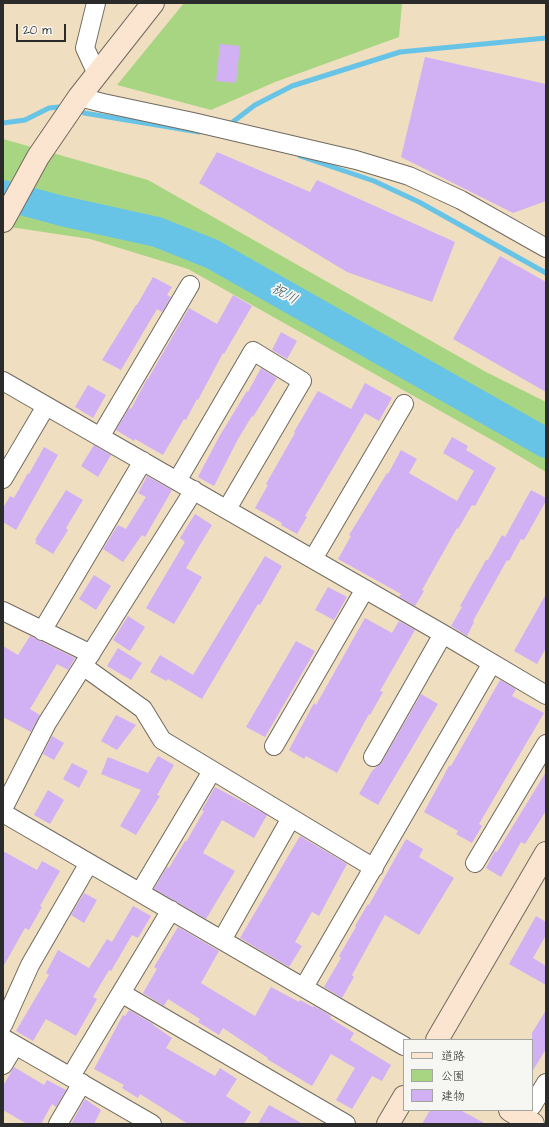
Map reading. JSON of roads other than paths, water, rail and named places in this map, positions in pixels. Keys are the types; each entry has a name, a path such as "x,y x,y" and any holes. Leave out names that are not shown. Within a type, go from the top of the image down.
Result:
{"street":[{"path":"96,3 85,48 97,74"},
{"path":"6,216 38,157 79,97 153,3"},
{"path":"79,97 103,104 193,122 356,160 409,176 461,200 546,248"},
{"path":"100,437 190,285"},
{"path":"177,481 253,351 302,381 227,509"},
{"path":"3,381 366,589 546,695"},
{"path":"312,559 404,404"},
{"path":"3,479 46,406"},
{"path":"42,631 143,461"},
{"path":"194,490 47,724 4,806 89,862 403,1045"},
{"path":"274,746 366,589"},
{"path":"3,611 42,631 87,660 143,709 162,740 374,868"},
{"path":"373,757 443,634"},
{"path":"304,987 492,663"},
{"path":"475,863 546,744"},
{"path":"140,892 212,771"},
{"path":"222,940 291,818"},
{"path":"438,1039 546,853"},
{"path":"3,1026 30,965 89,862"},
{"path":"58,1124 76,1080 121,993 171,910"},
{"path":"121,993 346,1124"},
{"path":"3,1066 9,1041 152,1124"},
{"path":"533,1103 546,1082"},
{"path":"388,1124 403,1099"}],"waterway":[{"path":"230,124 255,105 292,86 400,52 546,38"},
{"path":"3,123 25,120 49,108 59,107"},
{"path":"84,113 199,132"},
{"path":"300,156 374,181 419,202 546,273"},
{"name":"祝川","path":"3,195 62,211 157,232 212,254 546,443"}]}
